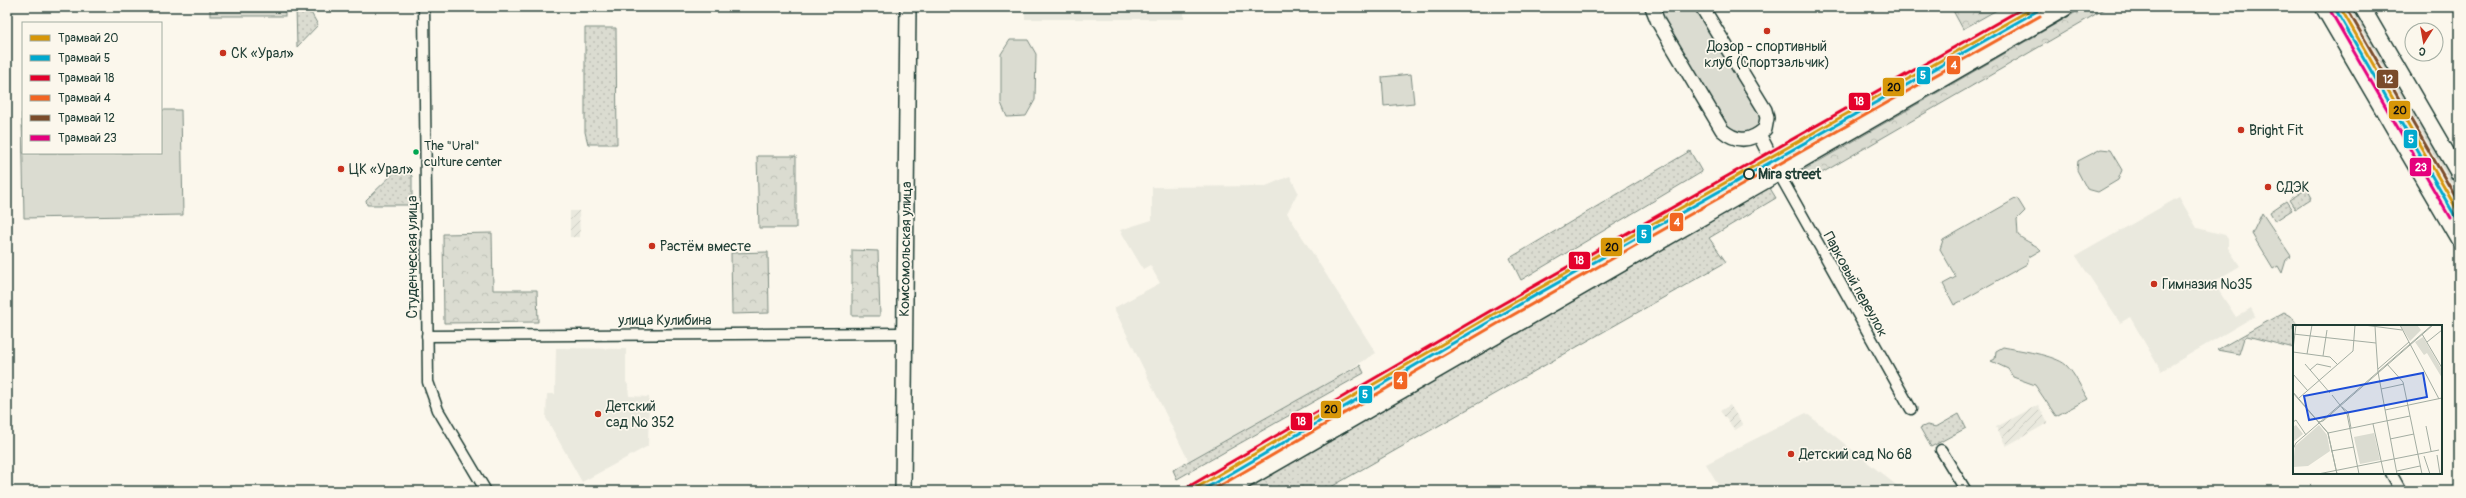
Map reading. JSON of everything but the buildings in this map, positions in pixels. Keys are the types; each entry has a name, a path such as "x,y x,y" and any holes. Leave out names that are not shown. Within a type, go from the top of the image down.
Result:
{"main road":[{"name":"Комсомольская улица","path":"902,491 908,7"},
{"path":"1225,491 2065,7"},
{"path":"2323,7 2459,240"},
{"path":"2362,7 2459,174"}],"street":[{"name":"Студенческая улица","path":"424,7 428,382 432,397 486,491"},
{"path":"1652,7 1658,22 1722,130 1738,141 1749,139 1765,129 1767,118 1765,110 1702,7"},
{"path":"1759,134 1778,172"},
{"name":"Парковый переулок","path":"1778,172 1911,410"},
{"name":"улица Кулибина","path":"427,336 904,333"},
{"path":"1941,450 1966,491"},
{"path":"2392,474 2401,491"}],"shaded area":[{"path":"1025,7 1184,7 1184,19 1025,19"},
{"path":"1290,176 1298,192 1287,213 1376,353 1192,468 1114,308 1160,283 1150,265 1143,269 1120,230 1152,220 1152,187 1266,186"},
{"name":"Гимназия №35","path":"2179,197 2197,228 2225,235 2228,239 2228,248 2240,266 2213,282 2236,317 2251,308 2255,316 2161,371 2130,317 2120,323 2076,256"},
{"path":"570,211 579,211 580,237 570,237"},
{"name":"Детский сад № 352","path":"556,348 626,349 626,382 628,385 629,396 649,397 648,446 582,482 546,418 547,394 555,394"},
{"path":"1730,405 1743,425 1735,430 1720,411"},
{"path":"2038,405 2048,423 2006,446 1996,427"},
{"name":"Детский сад № 68","path":"1806,413 1902,491 1722,491 1706,464"}],"green space":[{"path":"210,7 285,7 285,16 210,16"},
{"path":"296,7 311,7 309,9 318,25 297,47"},
{"path":"1652,7 1702,7 1765,110 1765,129 1730,137"},
{"path":"1951,7 2002,7 1963,29"},
{"path":"2085,7 2108,7 1808,181 1802,171"},
{"path":"2332,7 2353,7 2459,188 2459,223"},
{"path":"585,28 616,28 617,144 588,144 585,132"},
{"path":"1010,40 1028,40 1036,54 1035,100 1026,116 1007,117 1001,103 1001,54"},
{"path":"1411,74 1414,103 1384,106 1382,77"},
{"path":"162,110 181,110 183,215 24,218 23,154 162,154"},
{"path":"2101,149 2110,150 2122,170 2118,180 2098,192 2087,189 2077,170 2078,161"},
{"path":"1690,151 1702,172 1521,280 1510,258"},
{"path":"757,156 796,156 796,228 759,228"},
{"path":"398,169 406,170 412,176 412,205 367,205 366,200"},
{"path":"1765,180 1776,198 1709,238 1726,262 1324,491 1225,491"},
{"path":"2307,189 2312,198 2295,209 2289,200"},
{"path":"2017,198 2025,211 2017,219 2018,235 2041,250 2029,257 2027,264 1954,305 1943,284 1956,277 1940,249 1943,240"},
{"path":"2286,201 2292,210 2275,221 2270,212"},
{"path":"2262,213 2291,256 2286,260 2282,273 2278,266 2273,269 2252,234"},
{"path":"492,233 493,290 537,290 538,322 444,323 443,234"},
{"path":"852,250 878,251 880,316 852,316"},
{"path":"768,252 769,313 732,314 731,253"},
{"path":"2284,312 2291,316 2297,325 2293,325 2293,348 2247,336 2244,338 2239,354 2217,350"},
{"path":"2003,347 2036,353 2061,361 2072,373 2088,399 2056,416 2035,385 2013,377 2008,369 1991,361 1995,359 1996,351"},
{"path":"1360,365 1364,373 1177,479 1173,470"},
{"path":"1959,414 1966,428 1931,447 1920,428 1927,425 1936,427"}],"tram line":[{"name":"18","path":"1188,487 1490,311 2025,7"},
{"name":"20","path":"1191,491 1492,315 2035,7"},
{"name":"20","path":"2340,7 2459,213"},
{"name":"12","path":"2346,7 2459,203"},
{"name":"5","path":"2336,10 2455,216"},
{"name":"5","path":"1201,491 1494,319 2037,11"},
{"name":"23","path":"2331,12 2450,218"},
{"name":"4","path":"1211,491 1497,324 2040,16"}],"place":[{"name":"Дозор - спортивный клуб (Спортзальчик)","path":"1767,31"},
{"name":"СК «Урал»","path":"223,53"},
{"name":"Bright Fit","path":"2241,130"},
{"name":"The \"Ural\" culture center","path":"416,152"},
{"name":"ЦК «Урал»","path":"341,169"},
{"name":"Mira street","path":"1749,174"},
{"name":"СДЭК","path":"2268,187"},
{"name":"Растём вместе","path":"652,246"},
{"name":"Гимназия №35","path":"2154,284"},
{"name":"Детский сад № 352","path":"598,414"},
{"name":"Детский сад № 68","path":"1791,454"}]}
